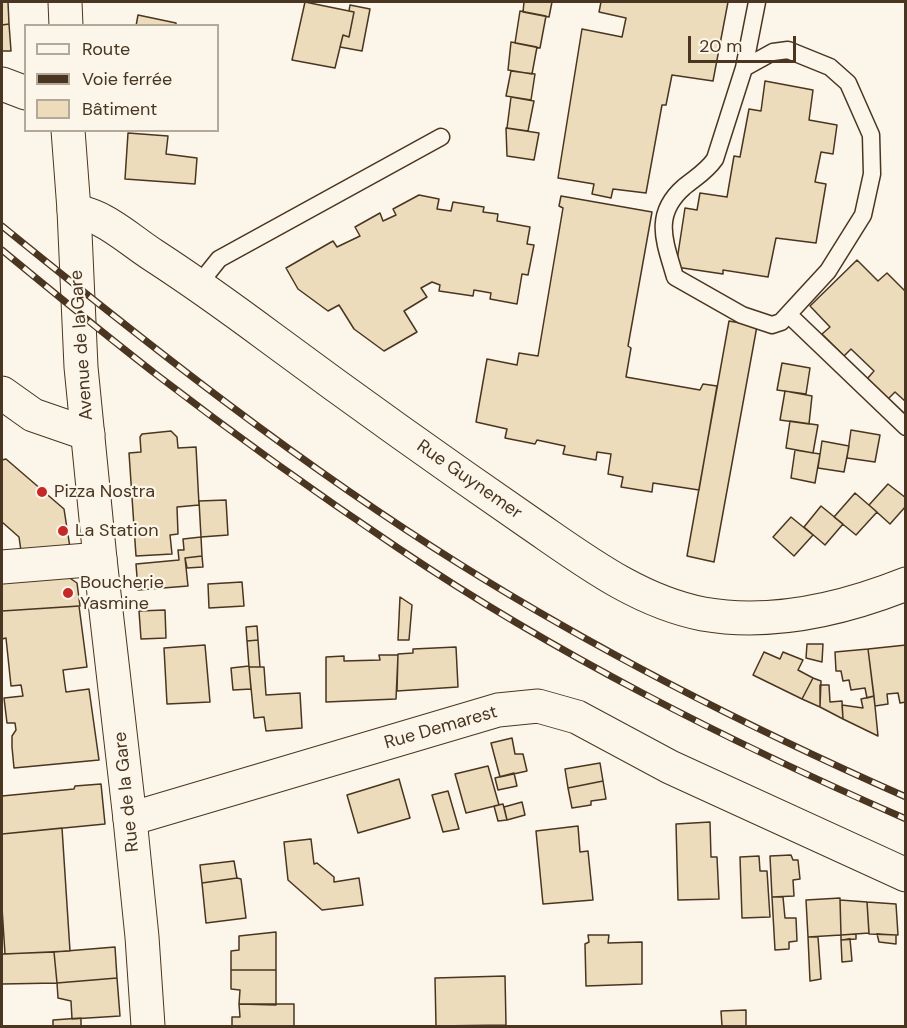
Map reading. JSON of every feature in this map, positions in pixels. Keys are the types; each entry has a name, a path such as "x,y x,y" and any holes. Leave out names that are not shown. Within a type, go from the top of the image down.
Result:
{"street":[{"path":"65,2 66,24"},
{"path":"2,84 24,92"},
{"name":"Avenue de la Gare","path":"68,132 81,367 100,559"},
{"name":"Rue Guynemer","path":"74,210 102,220 199,284 489,494 589,563 627,587 654,600 704,614 734,618 767,617 829,609 866,600 906,584"},
{"path":"2,393 33,415 88,434"},
{"path":"2,567 100,559"},
{"name":"Rue de la Gare","path":"100,559 130,819 148,1026"},
{"name":"Rue Demarest","path":"130,819 498,710 538,706 577,717 670,767 906,875"}],"lane":[{"path":"744,68 773,52 789,50 830,67 848,83 871,135 872,174 863,215 828,271 789,315 781,322 772,325 742,315 675,277 663,237 663,216 679,192 707,171 715,159 744,68 757,2"},
{"path":"199,284 219,259 441,137"},
{"path":"789,315 906,427"}],"building":[{"path":"2,2 8,2 9,24 2,25"},
{"path":"305,2 354,12 349,37 343,35 335,68 292,60"},
{"path":"524,2 552,2 549,17 523,12"},
{"path":"601,2 728,2 713,81 672,75 666,105 662,105 646,193 613,189 611,198 592,194 594,184 558,178 582,29 622,37 626,18 599,12"},
{"path":"350,5 370,9 362,51 340,47 343,35 349,37 354,12 349,11"},
{"path":"520,11 546,16 540,48 515,43"},
{"path":"138,15 176,23 176,24 136,24"},
{"path":"9,24 11,51 2,51 2,25"},
{"path":"511,42 537,47 532,74 508,70"},
{"path":"511,71 535,74 531,100 506,96"},
{"path":"765,81 813,90 809,120 837,125 833,154 821,152 815,182 826,184 816,243 776,238 768,277 723,270 723,274 676,267 685,208 697,210 700,193 727,197 734,156 740,157 749,109 761,111"},
{"path":"511,97 534,101 528,131 507,128"},
{"path":"506,128 539,133 534,160 507,156"},
{"path":"128,133 168,136 166,154 197,158 195,184 125,179"},
{"path":"419,195 439,199 437,209 451,211 453,202 484,207 483,212 498,214 497,221 530,227 527,244 534,245 528,275 522,274 517,304 490,299 491,293 474,290 473,296 439,291 440,285 432,282 421,288 427,297 404,311 417,332 384,351 354,329 339,305 328,311 298,289 286,268 333,241 337,247 360,236 355,227 380,213 383,221 396,215 393,209"},
{"path":"561,196 652,212 628,346 631,348 626,377 700,390 703,384 717,386 699,490 653,483 652,492 621,487 623,477 608,474 611,454 597,452 596,460 563,454 565,446 537,440 535,444 505,438 507,429 476,422 487,359 517,365 519,353 538,356 563,208 559,206"},
{"path":"857,260 878,281 887,273 906,292 906,402 895,392 888,399 867,379 874,371 851,349 844,356 822,334 830,327 810,306"},
{"path":"729,321 757,326 714,562 687,556"},
{"path":"782,363 810,368 806,394 777,390"},
{"path":"785,391 812,396 809,424 780,420"},
{"path":"790,421 818,425 813,453 786,448"},
{"path":"851,430 880,435 875,462 847,458"},
{"path":"171,431 177,437 178,448 196,447 199,505 177,507 178,534 170,535 172,554 136,556 129,453 141,452 140,437 142,434"},
{"path":"822,441 849,446 844,472 818,468"},
{"path":"795,450 820,454 815,483 791,478"},
{"path":"6,459 64,509 71,554 22,558 19,537 2,522 2,460"},
{"path":"888,484 906,498 906,506 890,524 869,505"},
{"path":"855,493 877,512 856,535 834,517"},
{"path":"226,500 228,535 201,537 199,501"},
{"path":"821,506 843,524 825,545 804,527"},
{"path":"791,517 813,535 794,556 773,537"},
{"path":"201,537 202,556 185,558 188,586 138,590 136,564 179,560 178,550 184,550 183,539"},
{"path":"202,556 203,567 187,568 185,558"},
{"path":"64,574 77,583 80,606 2,611 2,579"},
{"path":"242,582 244,606 209,608 208,584"},
{"path":"400,597 412,605 409,640 398,640"},
{"path":"79,606 87,667 63,670 66,692 89,689 99,760 14,768 12,736 16,730 15,723 7,723 4,698 23,696 21,685 11,686 6,638 2,639 2,611"},
{"path":"165,610 166,638 141,639 139,611"},
{"path":"257,626 258,640 247,641 246,627"},
{"path":"258,640 260,667 249,667 247,641"},
{"path":"807,644 823,644 822,662 806,658"},
{"path":"205,645 210,702 167,704 164,648"},
{"path":"906,645 906,702 900,703 898,693 887,694 888,704 875,706 868,649"},
{"path":"456,647 458,687 397,691 398,654 413,653 413,649"},
{"path":"868,649 874,696 867,698 865,688 851,690 849,680 843,681 841,671 836,671 835,652"},
{"path":"764,652 780,659 783,652 803,660 798,670 813,678 802,699 753,675"},
{"path":"379,655 398,655 396,699 326,702 326,657 344,656 344,661 380,660"},
{"path":"249,666 251,689 233,690 231,668"},
{"path":"249,667 264,667 266,695 300,693 302,728 266,731 264,717 254,718"},
{"path":"813,678 821,681 820,707 802,699"},
{"path":"820,685 829,685 830,702 842,701 843,719 820,707"},
{"path":"874,696 878,736 843,719 842,705 863,708 861,699"},
{"path":"512,738 515,754 523,754 527,771 500,777 491,743"},
{"path":"600,763 603,781 568,788 565,769"},
{"path":"488,766 499,805 466,813 455,774"},
{"path":"514,773 517,786 498,790 495,778"},
{"path":"399,779 410,818 358,833 347,795"},
{"path":"603,781 606,799 591,801 591,805 572,808 568,788"},
{"path":"101,784 105,824 2,834 2,796"},
{"path":"448,791 459,829 443,832 432,795"},
{"path":"522,802 525,815 507,820 504,807"},
{"path":"503,804 507,820 498,821 494,806"},
{"path":"710,822 711,857 717,857 719,899 678,900 676,824"},
{"path":"578,826 580,852 588,851 593,900 543,904 536,831"},
{"path":"62,828 70,951 5,954 2,908 2,834"},
{"path":"311,839 314,864 317,863 334,877 334,882 359,878 363,905 322,910 288,880 284,842"},
{"path":"791,855 793,860 798,860 800,879 793,880 794,896 772,897 770,856"},
{"path":"759,856 760,871 767,871 770,917 742,918 740,857"},
{"path":"234,861 237,878 202,883 200,865"},
{"path":"241,879 246,918 206,923 202,883"},
{"path":"772,897 783,897 785,918 796,918 797,941 789,942 789,949 775,950"},
{"path":"840,898 841,935 808,937 806,900"},
{"path":"840,900 867,902 869,933 841,935"},
{"path":"867,902 896,904 898,935 869,934"},
{"path":"276,932 276,970 231,970 231,951 239,950 239,936"},
{"path":"856,934 856,939 841,940 841,935"},
{"path":"877,934 896,935 896,944 879,942"},
{"path":"588,935 609,935 608,943 642,942 642,984 586,986 585,944 589,942"},
{"path":"808,937 818,937 821,979 810,981"},
{"path":"850,939 852,961 842,962 841,940"},
{"path":"115,947 117,978 57,983 54,952"},
{"path":"54,952 57,983 2,984 2,954"},
{"path":"231,970 276,970 276,1005 239,1004 240,990 231,989"},
{"path":"505,976 506,1025 436,1026 435,978"},
{"path":"117,978 120,1016 72,1019 71,1001 58,998 57,983"},
{"path":"239,1004 294,1004 294,1026 232,1026 232,1017 240,1017"},
{"path":"746,1010 746,1026 722,1026 721,1011"},
{"path":"81,1018 81,1026 53,1026 53,1020"}],"railway":[{"path":"2,226 226,403 342,486 461,565 569,629 679,689 791,745 906,797"},
{"path":"2,250 216,420 337,506 458,587 520,625 646,695 710,728 906,819"}],"place":[{"name":"Pizza Nostra","path":"42,492"},
{"name":"La Station","path":"63,531"},
{"name":"Boucherie Yasmine","path":"68,593"}]}
